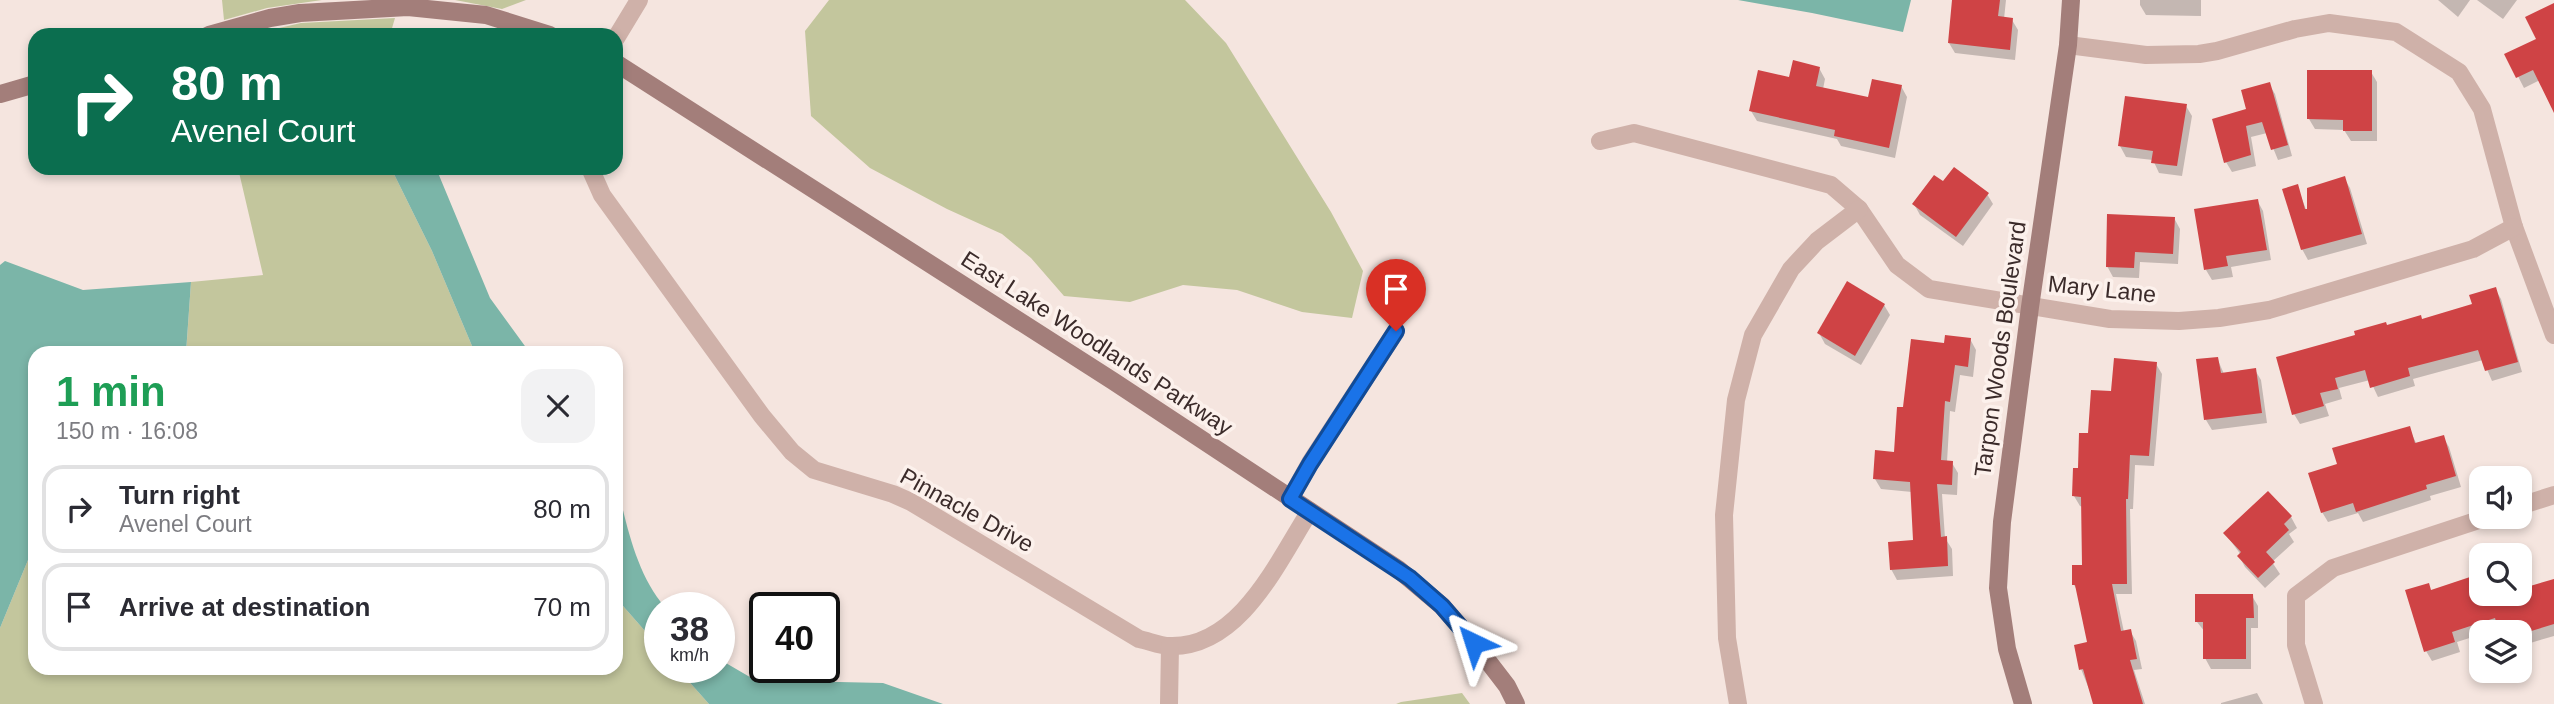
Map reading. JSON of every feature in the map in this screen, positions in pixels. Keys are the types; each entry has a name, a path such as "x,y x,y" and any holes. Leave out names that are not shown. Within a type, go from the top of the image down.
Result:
{"street":[{"path":"622,28 639,0"},
{"name":"Tarpon Woods Boulevard","path":"2023,704 2007,649 1998,587 2002,522 2068,45 2071,0"},
{"path":"234,28 300,13 408,7 486,15 528,28"},
{"path":"2068,45 2136,55 2186,54 2217,51 2295,29 2329,23 2396,32 2459,72 2482,108 2514,227 2554,335"},
{"name":"East Lake Woodlands Parkway","path":"623,67 1113,381 1398,569 1421,587 1474,643 1507,686 1516,704"},
{"path":"0,94 28,85"},
{"name":"Mary Lane","path":"1600,141 1634,133 1831,185 1859,209 1897,265 1929,289 2110,319 2179,321 2269,310 2473,249 2514,227"},
{"name":"Pinnacle Drive","path":"593,175 601,195 762,416 792,452 814,470 911,502 1139,639 1170,646 1194,643 1222,631 1246,610 1310,511"},
{"path":"1738,704 1727,638 1724,515 1736,400 1753,335 1791,269 1817,242 1859,209"},
{"path":"1290,499 1396,331"},
{"path":"2532,502 2554,495"},
{"path":"2314,704 2296,645 2296,596 2333,568 2469,523"},
{"path":"1169,704 1167,693 1170,646"}],"green space":[{"path":"222,0 322,0 267,8 224,20"},
{"path":"455,0 526,0 502,9"},
{"path":"829,0 1185,0 1226,43 1331,212 1363,271 1352,318 1302,312 1237,290 1183,285 1130,302 1064,296 1031,258 1002,234 947,209 870,168 811,116 805,31"},
{"path":"395,18 392,28 279,28 301,23"},
{"path":"240,175 394,175 432,251 472,346 187,346 191,282 263,275"},
{"path":"28,560 28,675 623,675 623,606 644,630 644,683 690,683 709,704 0,704 0,628"},
{"path":"1462,693 1470,704 1396,704 1401,702"}],"water":[{"path":"1738,0 1911,0 1903,32"},
{"path":"394,175 439,175 490,298 525,346 472,346 432,251"},
{"path":"5,261 83,290 191,282 186,346 28,346 28,560 0,628 0,265"},
{"path":"623,509 639,564 654,592 644,592 644,630 623,606"},
{"path":"735,668 749,676 749,683 883,683 943,704 709,704 690,683 735,683"}],"building":[{"path":"1952,0 2000,0 1998,16 2013,18 2010,50 1948,43"},
{"path":"2554,3 2554,113 2533,70 2516,78 2504,54 2536,39 2525,17"},
{"path":"1793,60 1820,67 1816,86 1868,97 1872,79 1902,85 1889,148 1834,136 1835,130 1749,111 1758,70 1789,77"},
{"path":"2307,70 2372,70 2372,131 2343,131 2343,120 2307,119"},
{"path":"2270,82 2288,145 2271,150 2262,122 2246,126 2251,155 2224,163 2212,119 2246,109 2241,90"},
{"path":"2125,96 2187,104 2177,166 2151,163 2153,151 2118,146"},
{"path":"1954,167 1989,193 1956,237 1912,204 1934,175 1943,181"},
{"path":"2345,176 2362,234 2301,250 2282,189 2298,184 2307,209 2307,188"},
{"path":"2258,199 2267,250 2226,256 2228,266 2204,270 2194,209"},
{"path":"2107,214 2175,217 2173,254 2135,252 2134,268 2106,267"},
{"path":"1847,281 1885,304 1855,356 1817,333"},
{"path":"2496,287 2518,362 2485,371 2478,350 2408,368 2410,376 2370,388 2365,370 2335,378 2338,389 2320,393 2324,406 2292,415 2276,357 2355,335 2354,331 2386,322 2387,325 2421,315 2422,319 2472,304 2469,295"},
{"path":"1945,335 1971,338 1968,367 1955,365 1950,402 1945,401 1941,460 1953,461 1952,485 1937,484 1941,537 1947,536 1948,566 1890,570 1888,542 1913,540 1910,482 1873,479 1875,450 1894,452 1897,407 1903,407 1911,339 1944,343"},
{"path":"2218,357 2221,373 2256,368 2262,413 2204,420 2196,359"},
{"path":"2114,358 2157,362 2149,456 2130,455 2126,499 2127,584 2112,584 2121,631 2131,629 2137,659 2130,660 2143,704 2093,704 2083,669 2079,670 2074,645 2087,642 2075,585 2072,585 2072,565 2082,565 2081,497 2072,496 2073,468 2078,468 2079,433 2088,433 2091,390 2111,391"},
{"path":"2410,426 2415,443 2444,435 2456,476 2426,485 2427,489 2356,512 2353,503 2321,513 2308,473 2337,464 2332,448"},
{"path":"2268,491 2292,516 2284,524 2289,530 2266,552 2275,562 2258,578 2237,556 2241,552 2223,533"},
{"path":"2469,577 2469,606 2532,606 2532,585 2554,579 2554,624 2532,631 2532,620 2469,620 2469,626 2452,632 2455,642 2424,652 2405,590 2429,583 2431,590"},
{"path":"2195,594 2253,594 2254,618 2246,618 2246,659 2203,659 2203,622 2195,622"}],"route":[{"path":"1396,331 1290,499 1410,578 1442,606 1474,643"}]}
